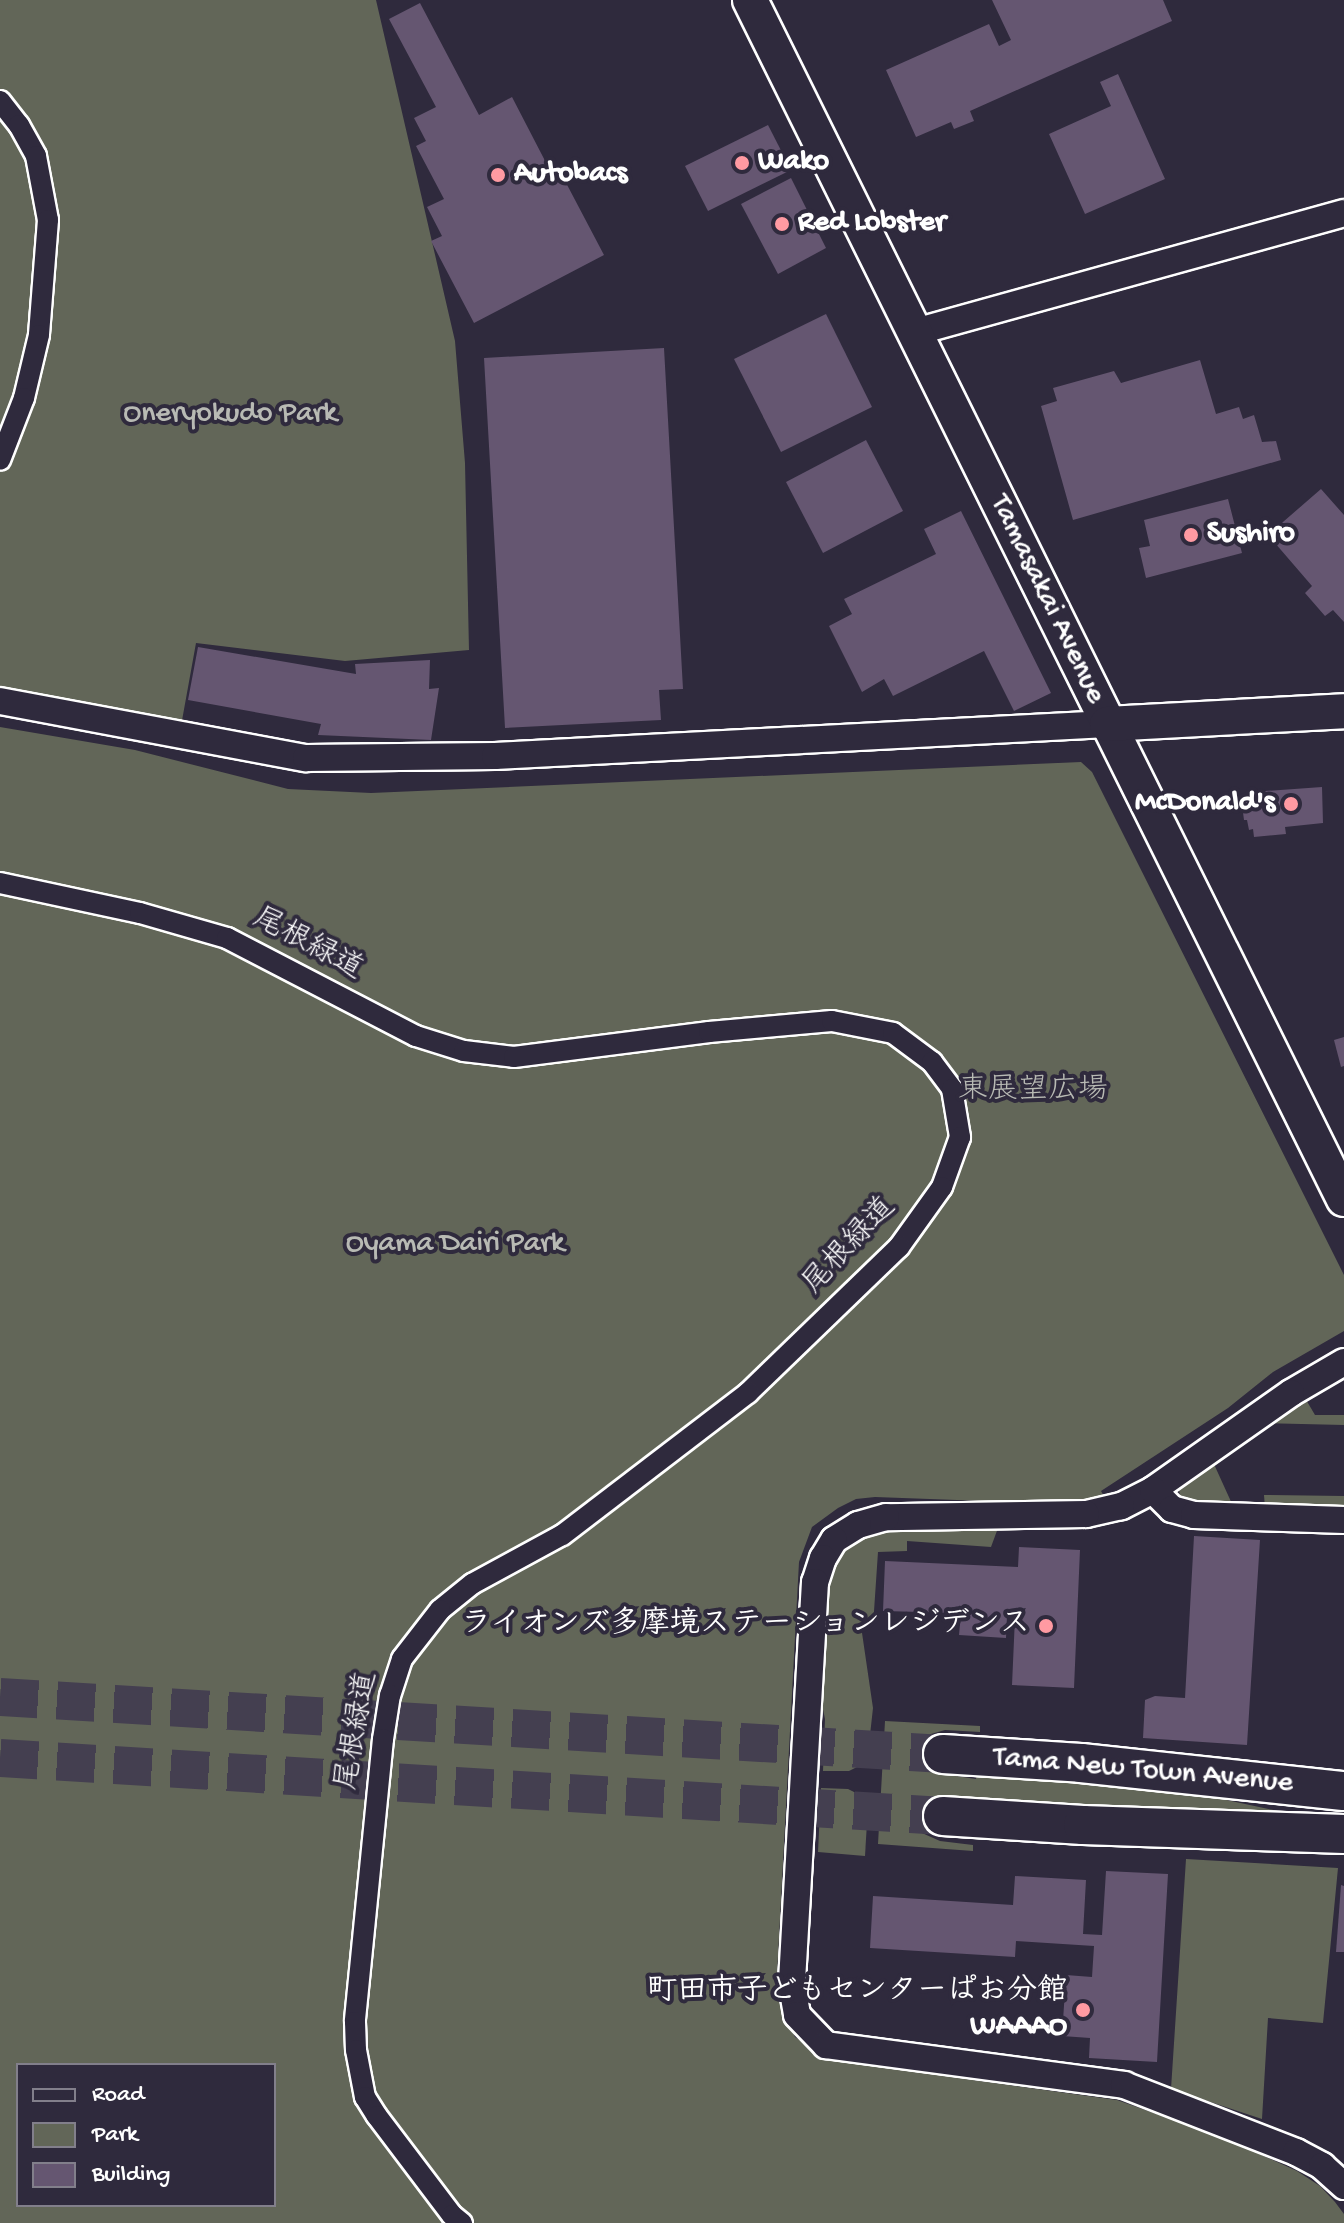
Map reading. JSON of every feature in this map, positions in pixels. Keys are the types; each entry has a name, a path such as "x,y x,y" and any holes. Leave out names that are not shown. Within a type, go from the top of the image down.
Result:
{"main road":[{"name":"Tama New Town Avenue","path":"943,1754 1081,1763 1344,1791"},
{"name":"Tama New Town Avenue","path":"943,1816 1083,1825 1344,1834"}],"street":[{"name":"Tamasakai Avenue","path":"750,0 1344,1199"},
{"path":"0,101 19,125 36,156 48,220 39,335 24,398 0,460"},
{"path":"915,332 1344,213"},
{"path":"0,701 306,758 495,756 1344,711"},
{"name":"尾根緑道","path":"0,883 140,913 227,938 416,1036 464,1051 514,1057 709,1032 832,1021 893,1033 932,1062 952,1089 960,1137 942,1187 899,1247 748,1393 562,1535 472,1584 440,1610 402,1659 390,1695 383,1739 355,2022 356,2050 365,2097 452,2215 462,2223"},
{"path":"1344,1362 1291,1393 1153,1490 1121,1506 1086,1514 886,1517 858,1525 834,1540 823,1558 815,1582 793,1959 797,2015 814,2036 838,2049 1124,2085 1296,2152 1333,2161 1344,2186"},
{"path":"1153,1490 1172,1509 1194,1515 1344,1520"}],"green space":[{"name":"Oneryokudo Park","path":"0,0 376,0 455,341 465,463 469,650 345,661 196,643 181,726 0,686"},
{"name":"Oyama Dairi Park","path":"0,727 135,750 288,789 371,793 1081,762 1092,772 1344,1275 1344,1331 1273,1372 1228,1408 1101,1491 1105,1498 1069,1504 875,1497 856,1499 812,1527 799,1562 776,1994 795,2037 830,2060 1117,2100 1222,2137 1297,2171 1320,2186 1335,2202 1344,2214 1344,2223 0,2223"},
{"path":"1305,1398 1315,1415 1344,1415 1344,1425 1264,1423"},
{"path":"1213,1462 1233,1506 1180,1498 1179,1488"},
{"path":"1264,1495 1344,1496 1344,1509 1265,1508"},
{"path":"886,1527 998,1528 991,1547 907,1541 907,1551 878,1552 873,1626 861,1626 873,1708 867,1762 849,1771 823,1771 825,1719 821,1700 827,1583 841,1548 853,1538"},
{"path":"885,1721 980,1726 980,1732 945,1730 931,1734 916,1744 914,1750 921,1763 956,1776 976,1779 977,1773 1175,1789 1278,1811 1344,1817 1167,1815 945,1799 924,1803 914,1810 912,1823 922,1833 940,1841 973,1845 973,1851 878,1844"},
{"path":"821,1788 848,1789 860,1795 866,1806 865,1856 818,1852"},
{"path":"1186,1859 1338,1868 1323,2023 1268,2018 1262,2119 1171,2089"}],"building":[{"path":"992,0 1163,0 1172,21 970,111 974,121 954,129 951,122 916,137 886,70 989,24 999,46 1011,40"},
{"path":"420,3 479,115 512,97 556,182 564,179 604,255 474,323 431,241 442,236 427,207 444,199 416,146 426,141 414,118 436,107 389,19"},
{"path":"1118,74 1165,179 1085,214 1049,134 1111,106 1100,82"},
{"path":"768,125 791,170 708,211 685,166"},
{"path":"791,178 826,248 778,274 741,204"},
{"path":"826,314 872,407 781,452 734,359"},
{"path":"664,348 683,689 659,690 661,720 505,728 484,358"},
{"path":"1200,360 1216,414 1239,407 1243,419 1254,415 1262,442 1276,441 1281,460 1073,520 1041,406 1057,401 1053,388 1114,371 1121,383"},
{"path":"866,440 903,511 823,553 786,482"},
{"path":"1321,489 1344,515 1344,622 1333,610 1325,616 1305,593 1312,586 1268,535"},
{"path":"1228,499 1242,553 1146,578 1139,548 1150,546 1144,520"},
{"path":"961,511 1051,693 1014,711 984,651 893,696 884,679 862,692 829,626 852,614 844,599 936,554 924,529"},
{"path":"198,647 356,674 355,664 430,660 429,689 439,688 431,740 318,735 321,724 188,700"},
{"path":"1322,787 1323,823 1285,827 1286,834 1254,837 1253,829 1249,830 1247,820 1244,820 1241,798 1251,797 1251,792"},
{"path":"1344,1037 1344,1066 1341,1067 1334,1040"},
{"path":"1194,1536 1260,1540 1247,1745 1143,1738 1145,1700 1155,1696 1185,1698"},
{"name":"ライオンズ多摩境ステーションレジデンス","path":"1019,1547 1080,1550 1074,1688 1012,1685 1015,1617 1007,1616 1006,1638 959,1635 961,1613 883,1611 885,1561 1018,1567"},
{"path":"1106,1871 1168,1874 1157,2062 1089,2058 1090,2038 1062,2036 1066,1975 1092,1977 1094,1946 1016,1941 1015,1957 870,1948 873,1896 1013,1905 1015,1876 1086,1880 1083,1934 1102,1935"},
{"path":"1341,1885 1344,1886 1344,1952 1336,1952"}],"tunnel":[{"path":"0,1697 943,1754"},
{"path":"0,1758 943,1816"}],"place":[{"name":"Wako","path":"742,163"},
{"name":"Autobacs","path":"498,175"},
{"name":"Red Lobster","path":"782,224"},
{"name":"Sushiro","path":"1191,535"},
{"name":"McDonald's","path":"1291,804"},
{"name":"ライオンズ多摩境ステーションレジデンス","path":"1046,1626"},
{"name":"町田市子どもセンターぱお分館 WAAAO","path":"1083,2010"}],"park label":[{"name":"東展望広場","path":"1033,1092"}]}
